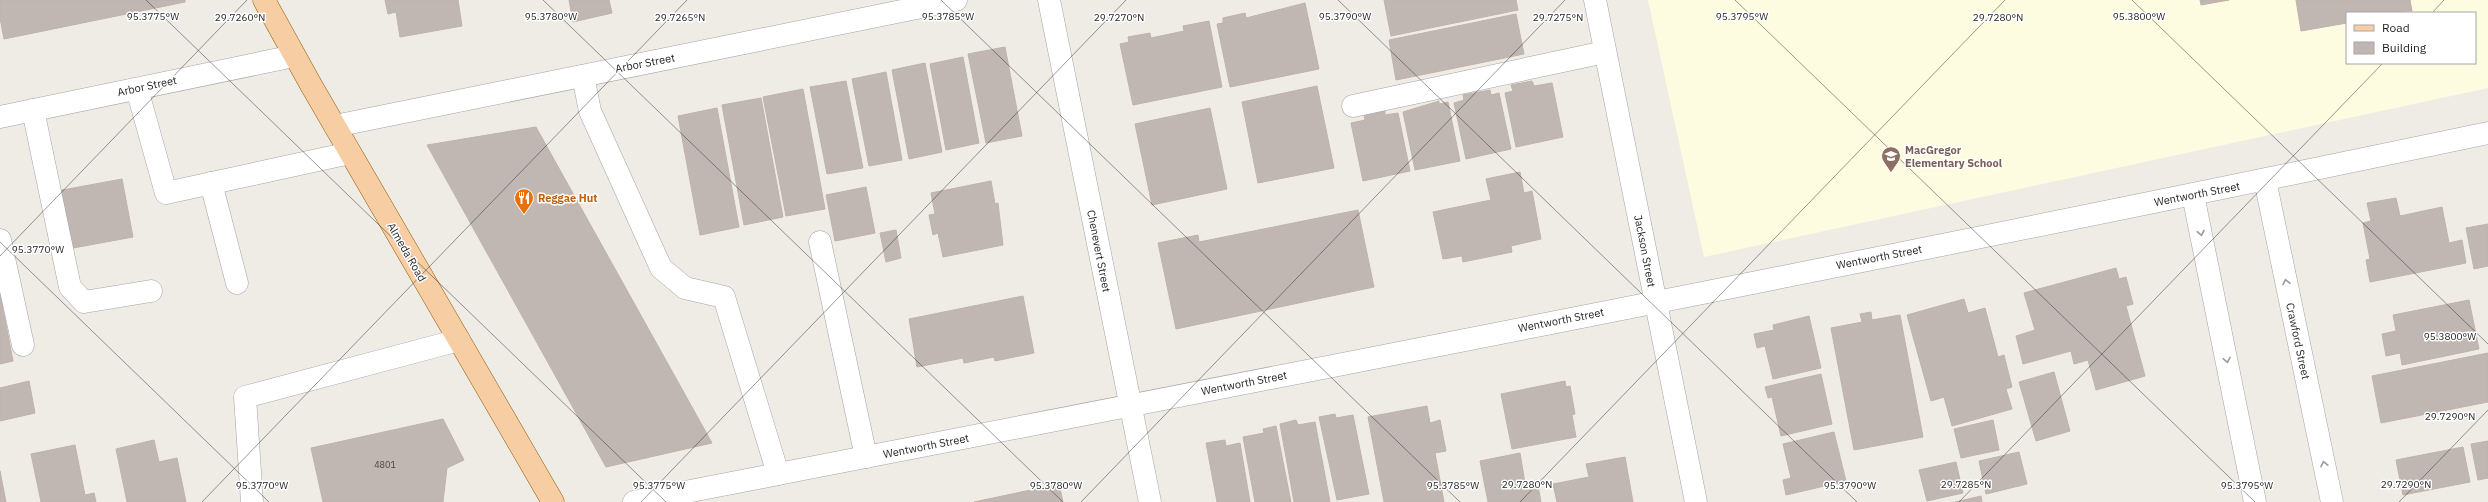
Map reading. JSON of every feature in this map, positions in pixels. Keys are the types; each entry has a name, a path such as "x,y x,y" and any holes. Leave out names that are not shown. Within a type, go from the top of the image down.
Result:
{"main road":[{"name":"Almeda Road","path":"264,0 294,56 553,502"}],"street":[{"name":"Arbor Street","path":"335,126 956,0"},
{"name":"Chenevert Street","path":"1048,0 1150,502"},
{"name":"Jackson Street","path":"1595,0 1696,502"},
{"path":"1353,106 1605,52"},
{"name":"Arbor Street","path":"0,117 294,56"},
{"path":"583,76 590,111 661,268 685,288 724,298 778,474"},
{"path":"137,89 166,193 350,153"},
{"path":"32,110 70,287 84,302 151,291"},
{"name":"Wentworth Street","path":"634,502 1130,406 2193,195 2488,133"},
{"name":"Crawford Street","path":"2265,180 2332,502"},
{"path":"211,183 237,283"},
{"path":"2193,195 2255,502"},
{"path":"0,240 23,345"},
{"path":"820,242 866,457"},
{"path":"252,502 245,397 459,340"}],"shaded area":[{"name":"MacGregor Elementary School","path":"1648,0 2488,0 2488,88 1704,257"}],"building":[{"path":"0,0 185,0 185,2 4,39 0,18"},
{"path":"385,0 458,0 462,26 400,37 396,12 388,14"},
{"path":"569,0 609,0 612,13 573,22"},
{"path":"1384,0 1516,0 1518,10 1391,36"},
{"path":"2200,0 2229,0 2201,5"},
{"path":"2296,0 2410,0 2412,11 2346,12 2346,23 2301,31"},
{"path":"1305,3 1319,69 1230,87 1217,24 1223,23 1223,18 1245,13 1246,18"},
{"path":"1516,14 1524,54 1396,80 1389,40"},
{"path":"1209,21 1222,87 1133,105 1120,44 1129,42 1128,37 1150,33 1151,38 1184,31 1183,26"},
{"path":"1005,47 1022,136 986,143 968,54"},
{"path":"963,57 979,143 946,150 930,64"},
{"path":"925,63 942,152 909,159 892,70"},
{"path":"886,72 902,160 869,166 852,79"},
{"path":"846,81 863,168 827,174 810,87"},
{"path":"1532,81 1534,86 1552,83 1563,137 1516,147 1505,93 1513,91 1511,85"},
{"path":"1317,86 1334,168 1258,183 1242,102"},
{"path":"803,89 825,209 786,216 763,97"},
{"path":"1490,90 1491,95 1499,93 1511,149 1466,159 1454,103 1464,100 1463,95"},
{"path":"761,98 783,217 744,225 722,105"},
{"path":"1439,101 1439,104 1448,102 1460,161 1415,170 1403,112"},
{"path":"717,108 739,227 700,235 678,116"},
{"path":"1210,108 1227,189 1152,205 1135,124"},
{"path":"1385,110 1385,115 1398,113 1410,171 1363,181 1351,123 1365,120 1364,114"},
{"path":"536,127 712,443 606,467 427,145"},
{"path":"1520,172 1524,193 1532,191 1541,239 1511,246 1512,252 1463,262 1462,256 1443,259 1433,212 1491,200 1486,179"},
{"path":"122,179 133,237 68,249 57,191"},
{"path":"991,181 995,204 998,203 1003,245 943,257 938,233 933,235 929,215 935,214 931,193"},
{"path":"866,187 875,233 835,241 826,195"},
{"path":"2396,198 2400,216 2442,207 2449,243 2462,240 2466,263 2370,282 2366,260 2370,259 2363,223 2371,221 2367,203"},
{"path":"1358,210 1374,287 1176,329 1158,243 1198,235 1199,242"},
{"path":"2488,224 2488,266 2474,269 2466,228"},
{"path":"896,230 901,258 886,262 880,233"},
{"path":"2116,268 2119,279 2126,277 2133,304 2126,306 2145,376 2096,390 2088,360 2074,364 2071,351 2023,364 2016,336 2035,330 2024,293"},
{"path":"0,293 13,361 0,364"},
{"path":"1023,296 1034,353 995,361 994,357 964,363 963,358 917,367 909,319"},
{"path":"1964,299 1968,313 1985,308 1998,357 2004,355 2012,387 2006,389 2012,409 1952,426 1944,397 1931,401 1907,315"},
{"path":"2469,300 2479,349 2402,365 2400,353 2386,356 2382,334 2396,331 2393,315"},
{"path":"1871,312 1872,320 1900,315 1923,437 1854,450 1831,328 1862,322 1860,314"},
{"path":"1809,316 1821,368 1773,379 1765,346 1757,348 1754,334 1774,330 1773,325"},
{"path":"2488,353 2488,402 2381,423 2372,376"},
{"path":"2054,372 2070,431 2036,441 2019,382"},
{"path":"1821,374 1832,424 1781,436 1772,397 1768,398 1765,387"},
{"path":"29,381 35,413 0,421 0,388"},
{"path":"1565,381 1566,387 1570,386 1575,414 1572,415 1576,437 1512,449 1501,394"},
{"path":"1427,406 1430,423 1440,420 1446,451 1435,453 1444,502 1384,502 1368,417"},
{"path":"1335,414 1336,418 1353,415 1369,494 1337,500 1319,417"},
{"path":"443,419 464,460 447,468 443,502 323,502 311,448"},
{"path":"1296,420 1298,425 1315,422 1330,502 1294,502 1280,424"},
{"path":"1993,420 1999,450 1961,458 1954,429"},
{"path":"1276,426 1291,502 1255,502 1243,437 1264,433 1263,429"},
{"path":"1834,432 1846,481 1786,495 1783,480 1791,478 1783,444"},
{"path":"154,440 159,462 177,458 186,502 127,502 116,449"},
{"path":"1225,440 1226,446 1240,443 1250,502 1217,502 1206,443"},
{"path":"2488,441 2488,478 2478,480 2471,444"},
{"path":"75,445 85,495 94,493 96,502 41,502 31,454"},
{"path":"2463,447 2470,482 2403,495 2396,460"},
{"path":"2019,452 2027,484 1986,494 1979,461"},
{"path":"1520,453 1525,483 1537,480 1541,502 1488,502 1480,461"},
{"path":"1625,457 1633,502 1557,502 1553,484 1589,477 1586,464"},
{"path":"1956,462 1963,493 1927,501 1919,470"},
{"path":"0,471 6,502 0,502"},
{"path":"1059,484 1063,502 974,502"},
{"path":"1981,496 1982,502 1955,502"}],"place":[{"name":"MacGregor Elementary School","path":"1891,173"},
{"name":"Reggae Hut","path":"524,215"}]}
